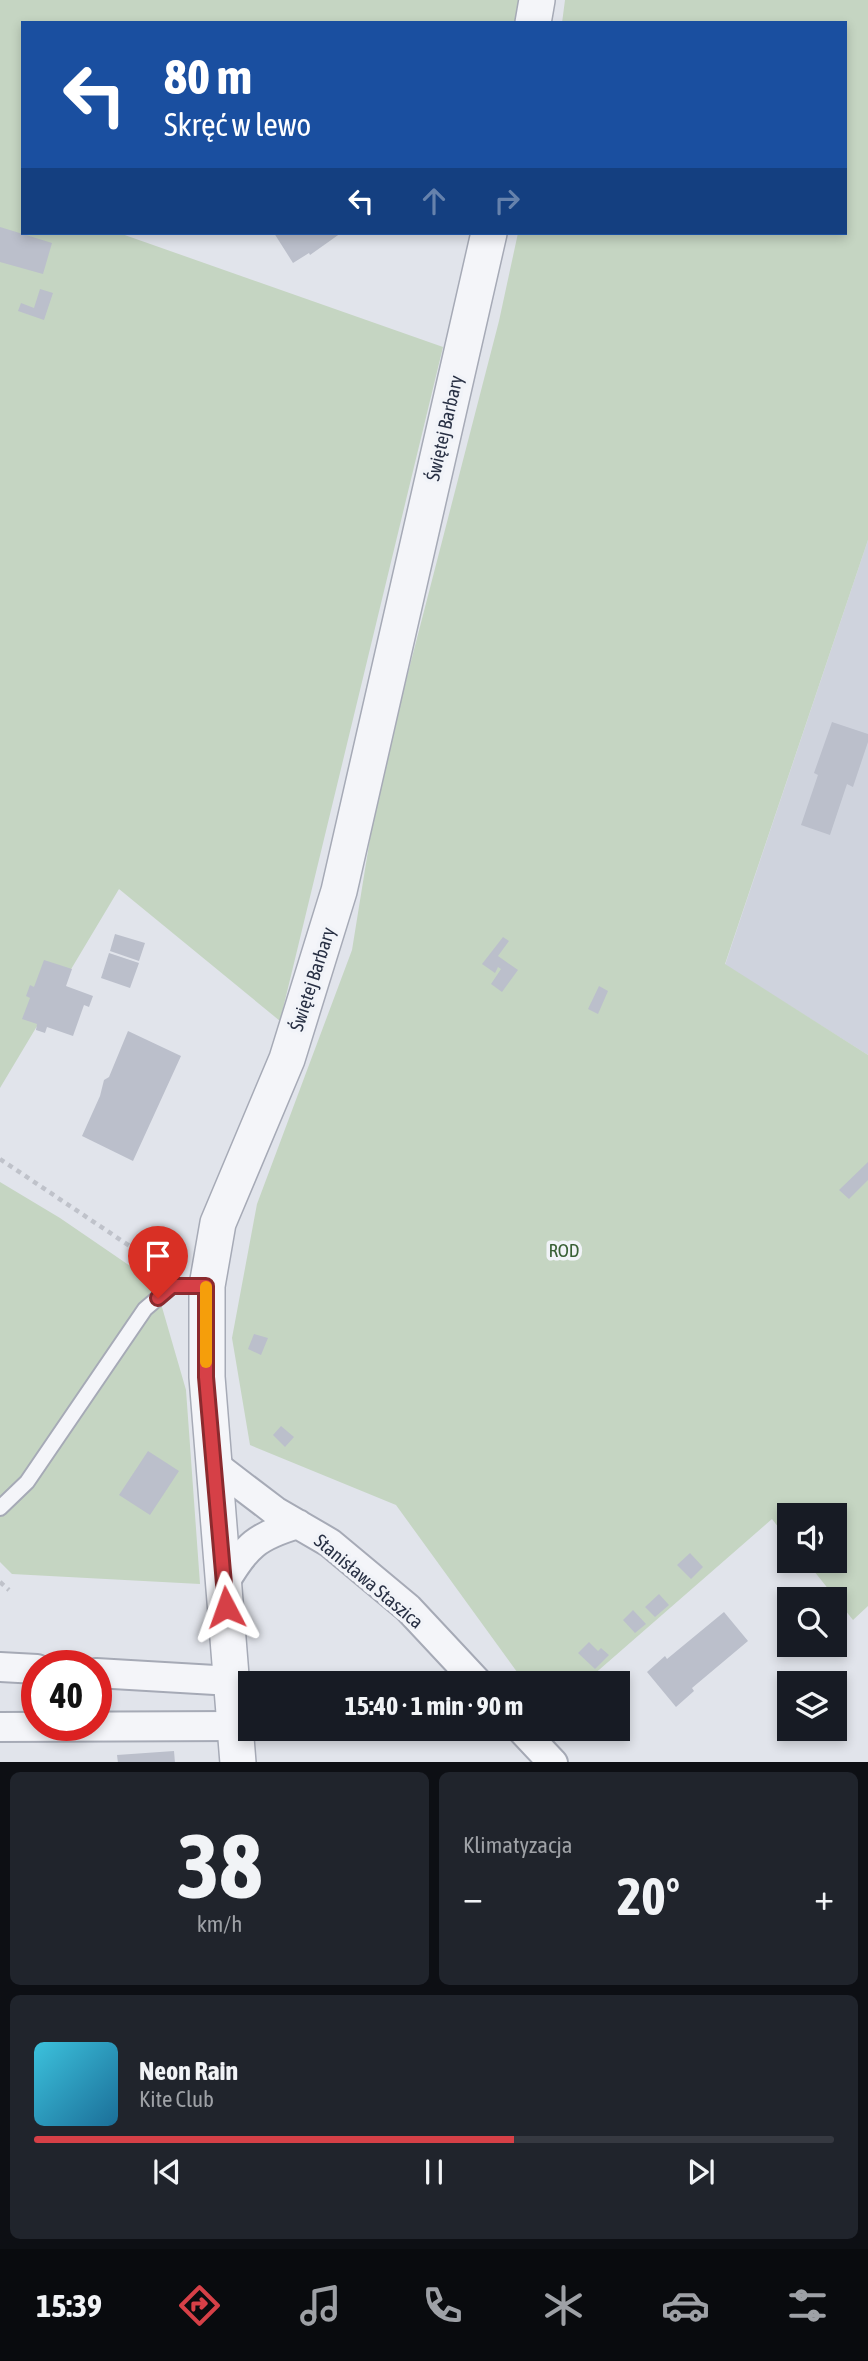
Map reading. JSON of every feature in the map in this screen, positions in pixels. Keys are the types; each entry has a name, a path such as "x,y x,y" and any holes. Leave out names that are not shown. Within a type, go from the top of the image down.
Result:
{"street":[{"path":"533,21 537,0"},
{"name":"Świętej Barbary","path":"238,1762 216,1466 206,1377 206,1286 218,1223 287,1059 340,891 489,235"},
{"name":"Stanisława Staszica","path":"216,1466 275,1511 330,1543 408,1608 467,1671"},
{"path":"225,1583 241,1554 254,1543 267,1534 298,1524"},
{"path":"0,1667 21,1668"},
{"path":"112,1674 232,1681"},
{"path":"0,1727 235,1726"},
{"path":"533,1741 553,1762"}],"lane":[{"path":"0,1508 27,1482 145,1309 172,1286 206,1286"}],"path":[{"path":"0,1159 149,1259 172,1286"},
{"path":"0,1582 9,1590"}],"shaded area":[{"path":"868,540 868,1055 725,965"}],"green space":[{"path":"0,0 520,0 515,21 21,21 21,235 125,235 443,347 280,1021 119,889 0,1088"},
{"name":"ROD","path":"565,0 868,0 868,540 725,964 868,1055 868,1606 853,1620 847,1612 847,1587 827,1587 816,1573 847,1573 847,1503 777,1503 777,1525 772,1519 598,1671 516,1671 396,1505 250,1445 232,1338 257,1204 352,950 378,789 499,321 518,235 847,235 847,21 562,21"},
{"path":"0,1182 60,1218 155,1283 186,1390 200,1584 12,1574 0,1562"}],"building":[{"path":"0,227 52,243 43,274 0,262"},
{"path":"275,235 338,235 310,255 309,253 293,263"},
{"path":"40,289 53,293 44,320 18,311 21,303 34,308"},
{"path":"832,722 868,734 868,742 853,787 847,784 830,835 801,825 818,775 814,773"},
{"path":"115,934 145,943 139,961 110,951"},
{"path":"503,937 509,941 498,956 518,970 502,992 491,984 501,969 498,967 495,973 482,964"},
{"path":"109,953 139,963 130,988 101,978"},
{"path":"44,960 72,969 66,986 93,996 89,1007 84,1005 73,1036 47,1027 45,1033 36,1030 37,1024 22,1019 30,998 26,996 30,985 34,987"},
{"path":"599,986 608,991 598,1014 588,1009"},
{"path":"128,1031 181,1056 133,1161 82,1136 100,1096 104,1080 109,1077"},
{"path":"868,1162 868,1180 849,1199 839,1190"},
{"path":"254,1334 268,1338 261,1355 248,1349"},
{"path":"281,1426 294,1437 285,1447 273,1435"},
{"path":"148,1451 179,1471 150,1515 119,1495"},
{"path":"690,1553 703,1567 691,1579 677,1565"},
{"path":"659,1594 669,1605 655,1617 645,1607"},
{"path":"633,1610 646,1624 635,1633 623,1620"},
{"path":"724,1612 748,1641 692,1688 694,1691 676,1707 647,1672"},
{"path":"589,1642 598,1651 601,1648 609,1655 595,1669 578,1653"},
{"path":"174,1751 175,1762 118,1762 117,1755"}],"slow traffic":[{"path":"206,1287 206,1362"}],"route":[{"path":"158,1298 172,1286 206,1286 206,1377 216,1466 226,1607"}]}
